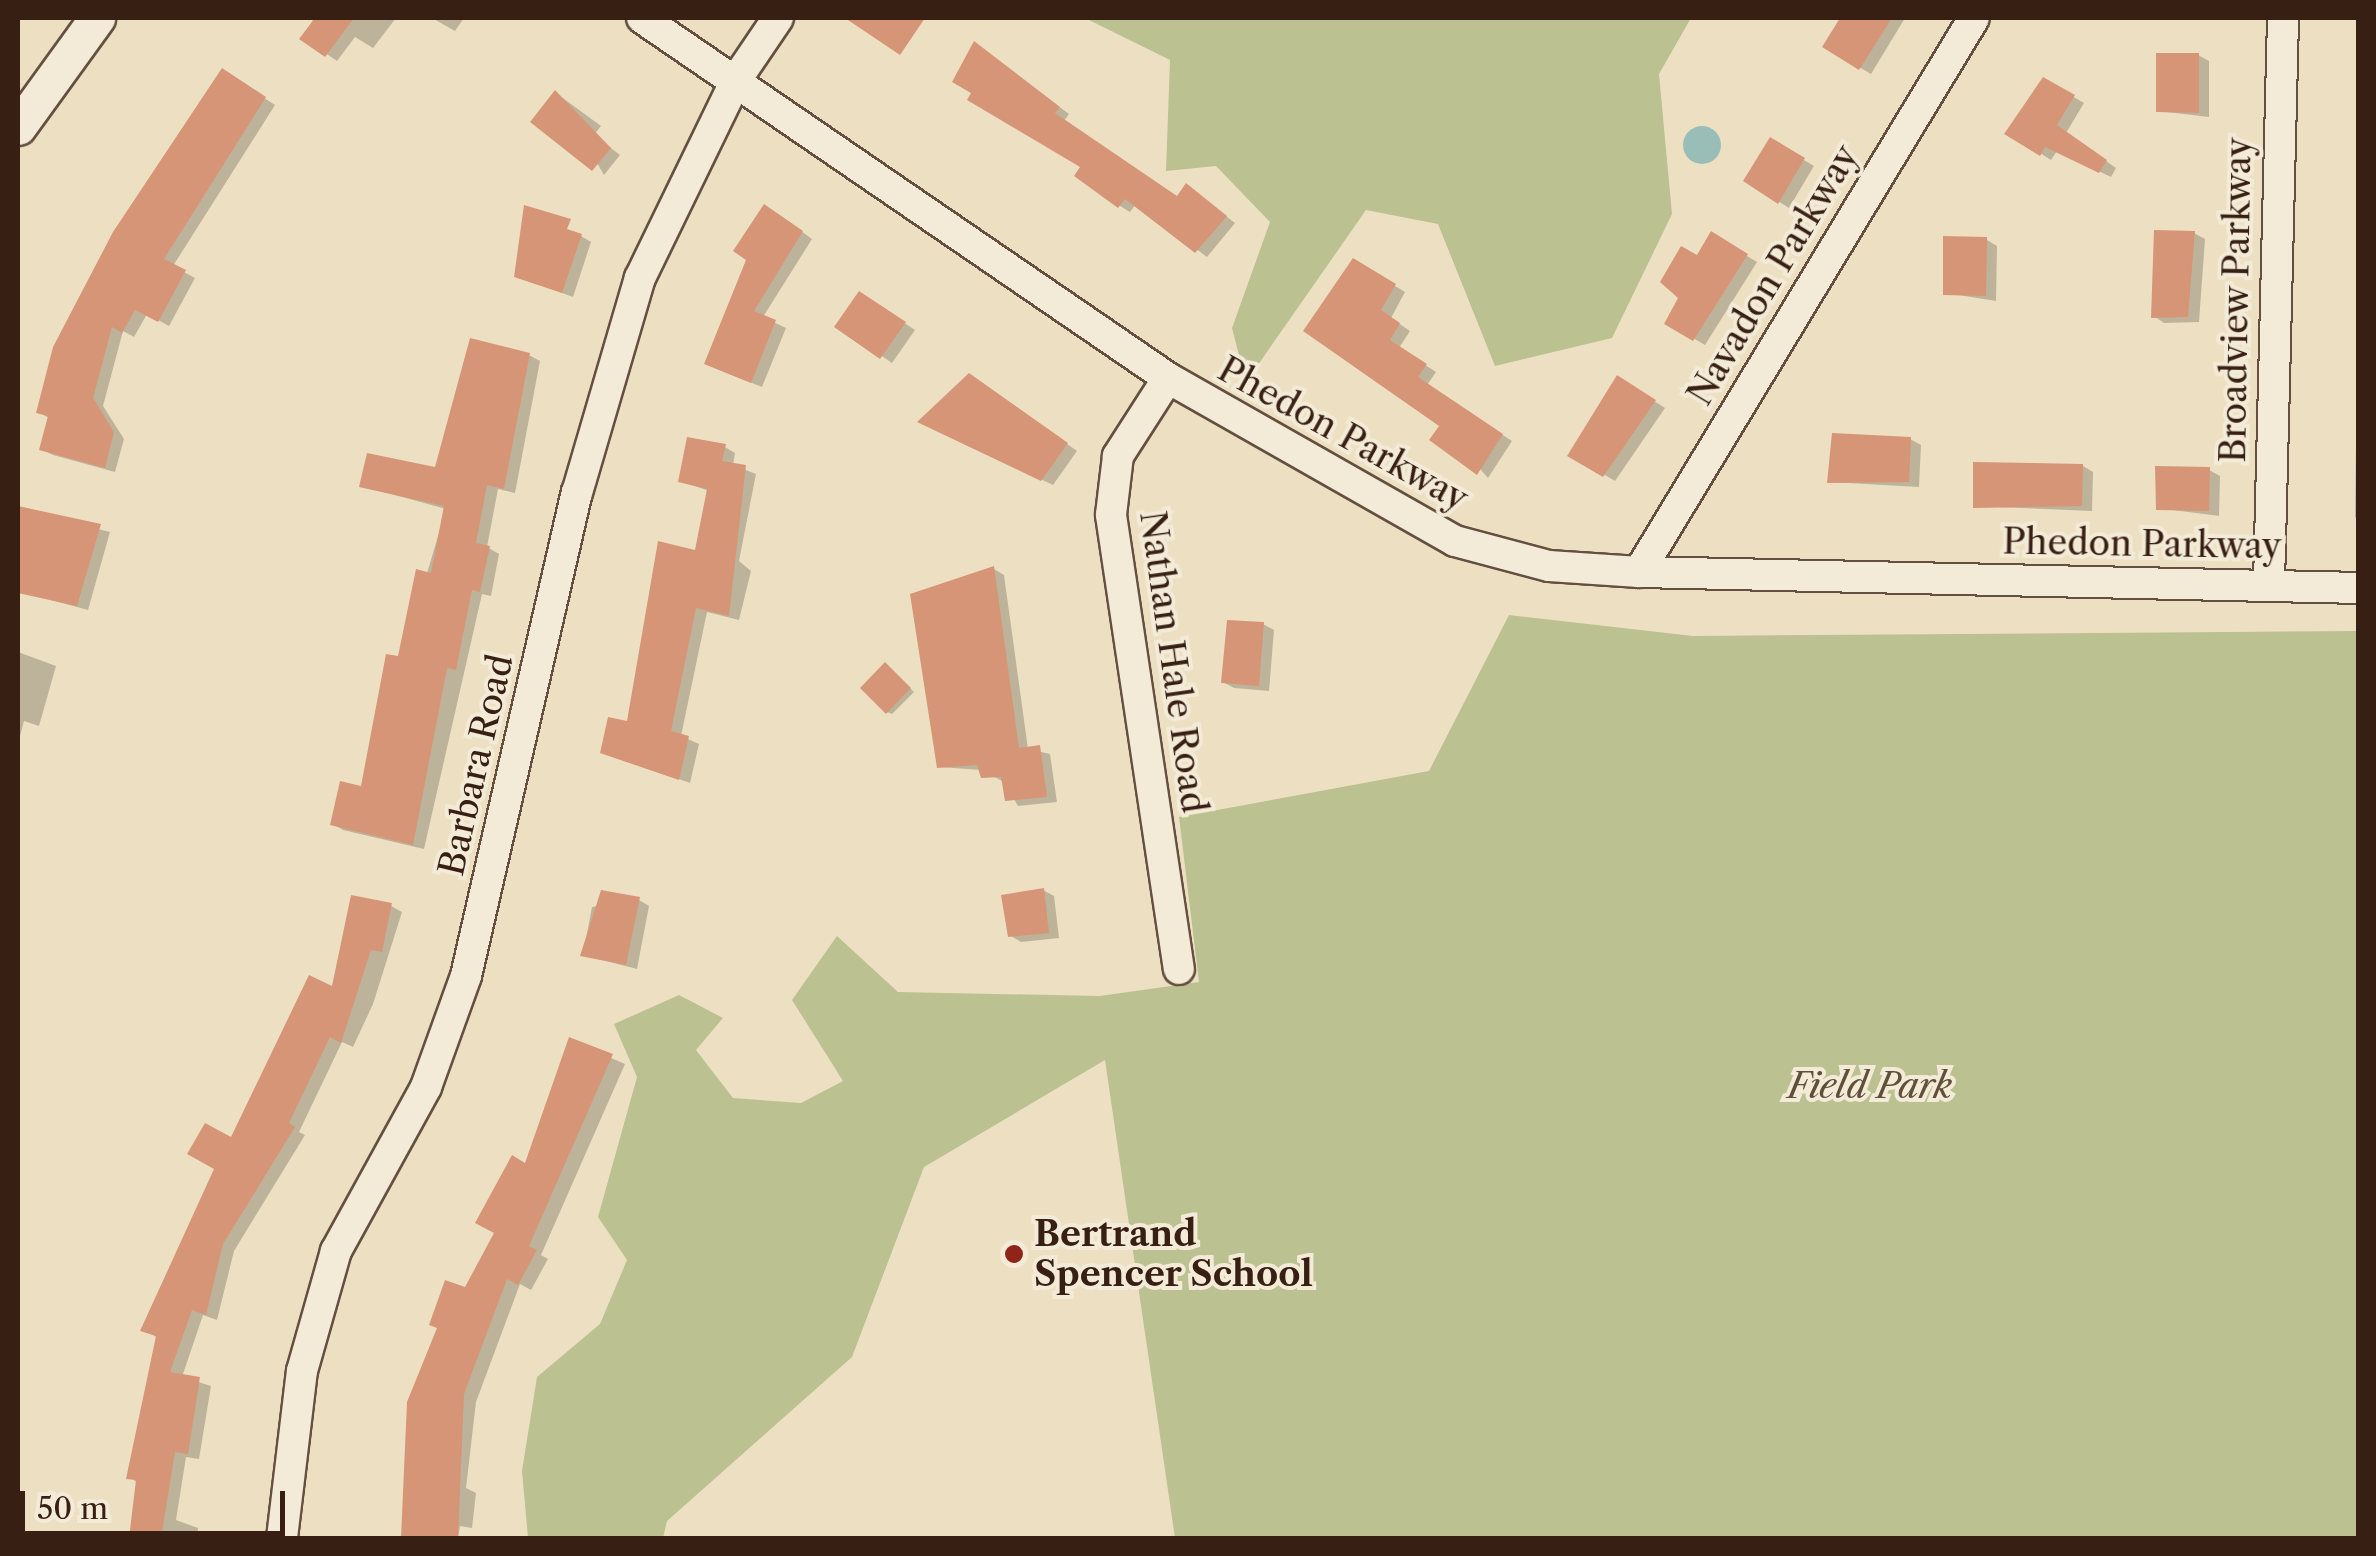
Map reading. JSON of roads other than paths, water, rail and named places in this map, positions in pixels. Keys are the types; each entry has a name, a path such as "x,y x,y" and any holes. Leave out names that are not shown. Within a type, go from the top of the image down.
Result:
{"street":[{"path":"18,127 98,18"},
{"name":"Phedon Parkway","path":"642,18 1168,378 1454,541 1550,566 1639,572 2358,588"},
{"name":"Barbara Road","path":"282,1538 302,1371 336,1251 426,1087 466,976 578,493 640,278 736,80 778,18"},
{"name":"Navadon Parkway","path":"1639,572 1974,18"},
{"name":"Broadview Parkway","path":"2269,584 2283,18"},
{"name":"Nathan Hale Road","path":"1168,378 1118,456 1110,515 1178,970"}],"water":[{"path":"1702,126 1716,131 1721,145 1716,159 1702,164 1688,159 1683,145 1688,131"}],"place":[{"name":"Bertrand Spencer School","path":"1014,1254"}],"park label":[{"name":"Field Park","path":"1870,1086"}]}
